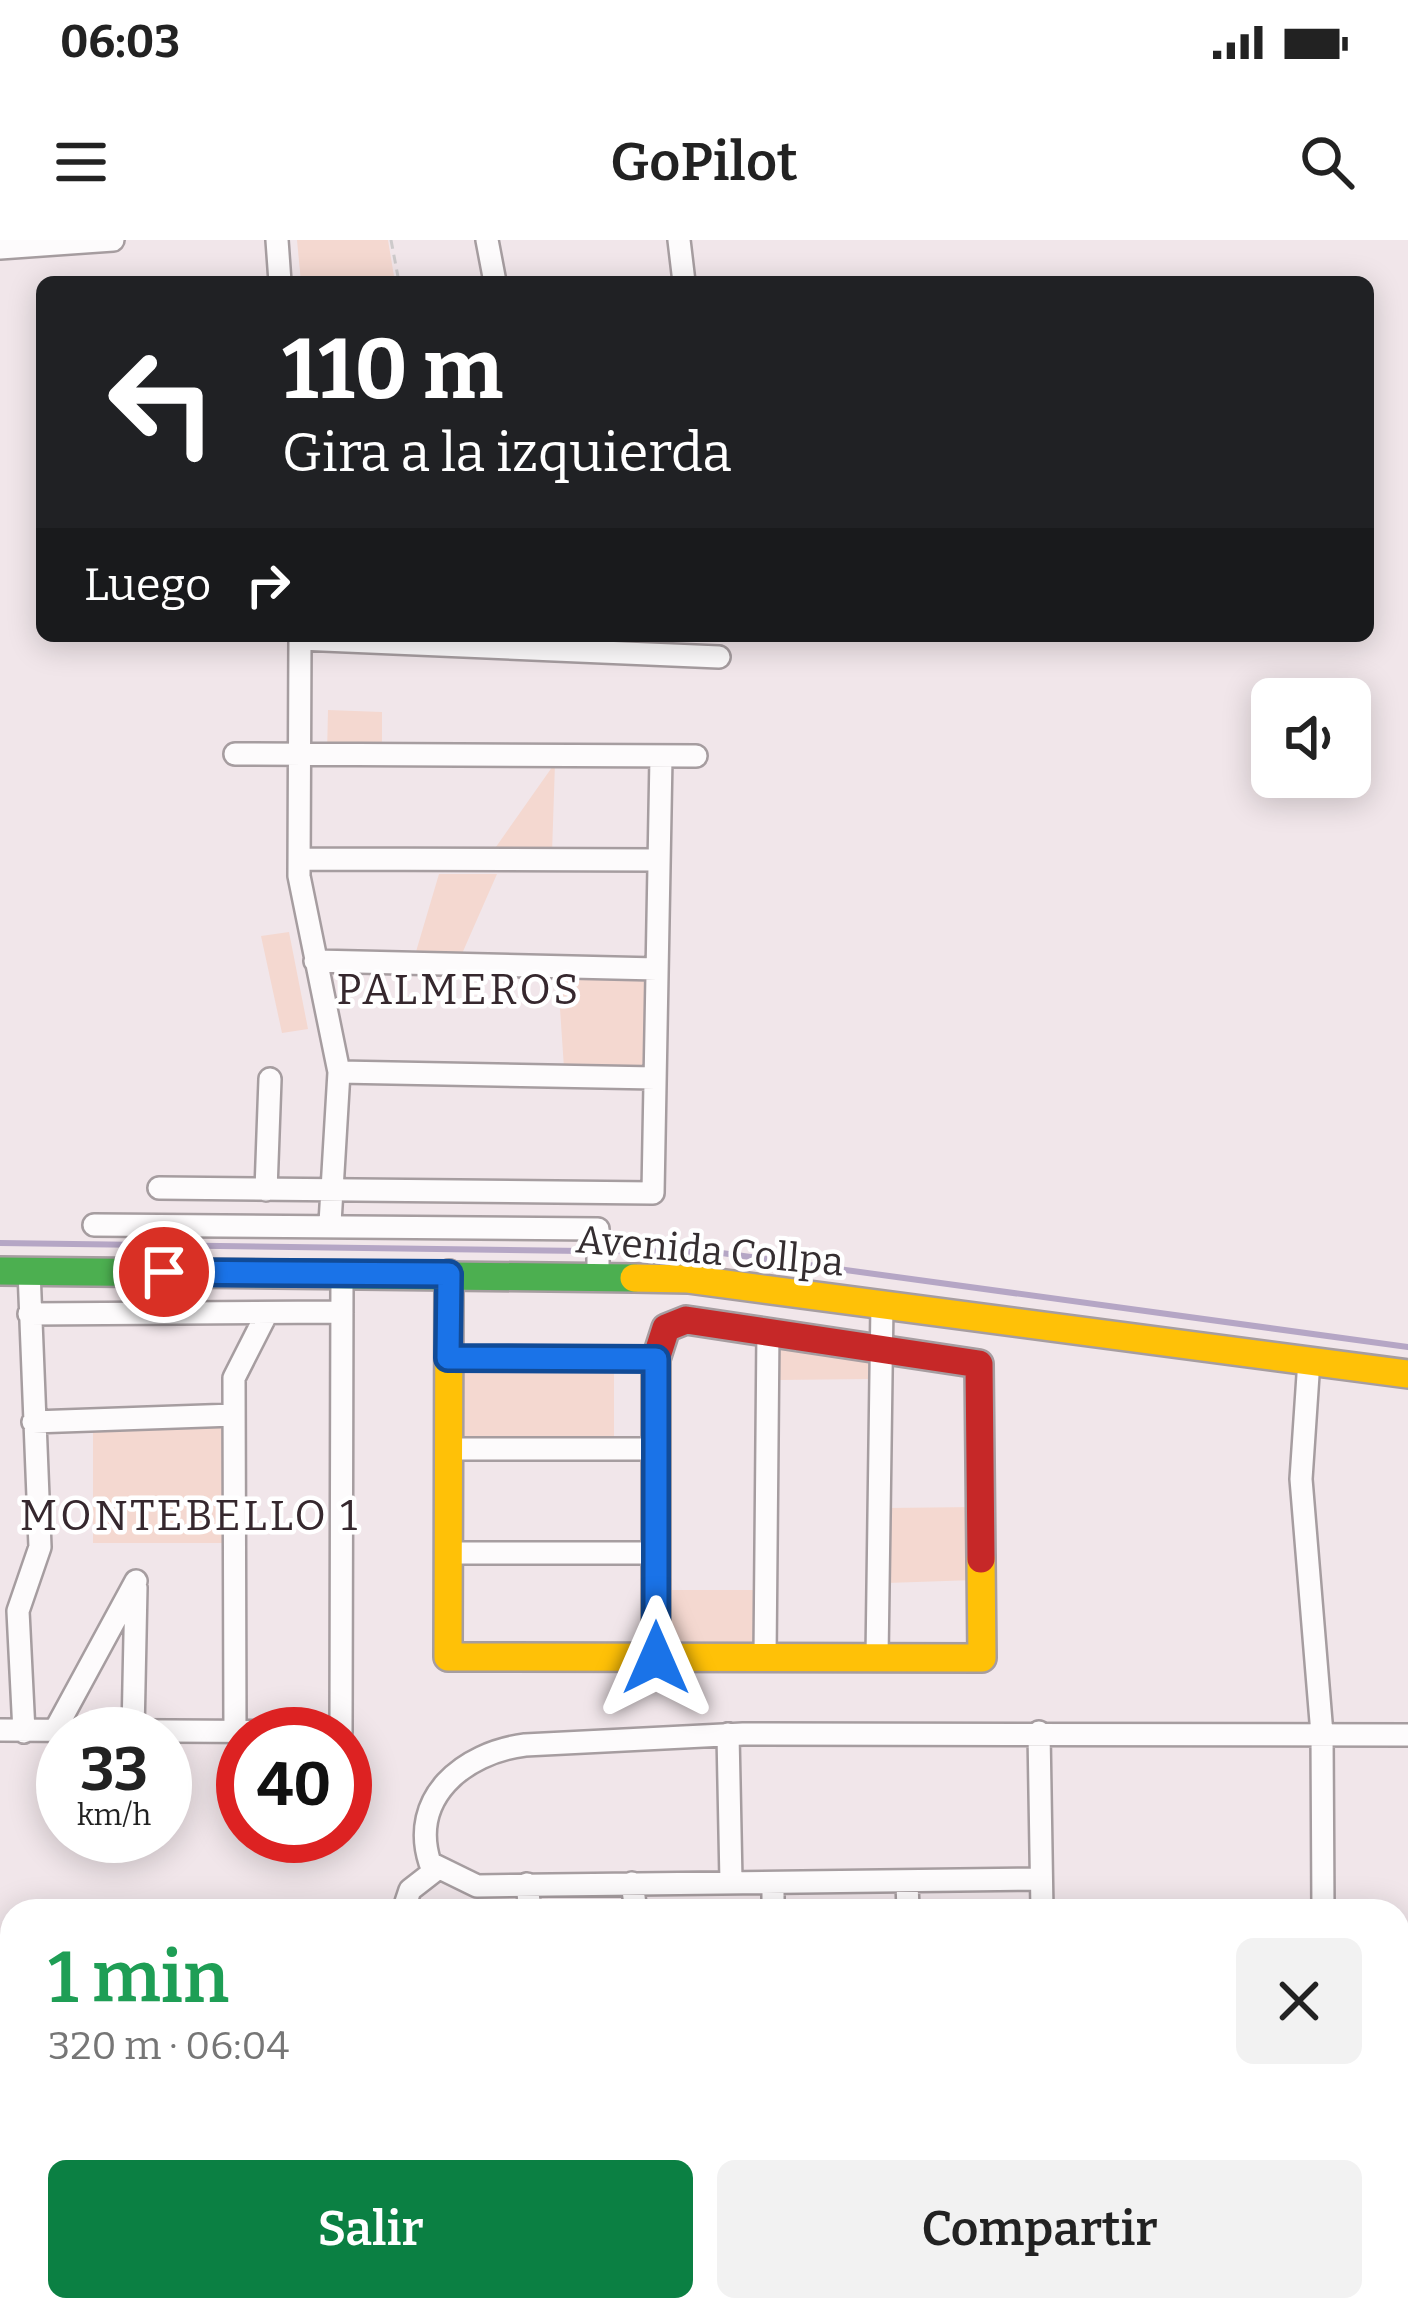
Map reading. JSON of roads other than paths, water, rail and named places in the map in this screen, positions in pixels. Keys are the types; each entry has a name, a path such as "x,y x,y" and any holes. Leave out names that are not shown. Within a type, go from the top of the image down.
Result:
{"street":[{"path":"0,248 113,240"},
{"path":"277,240 280,276"},
{"path":"487,240 494,276"},
{"path":"679,240 683,276"},
{"path":"300,642 299,859 339,1072 330,1223"},
{"path":"405,642 719,657"},
{"path":"235,754 696,756"},
{"path":"159,1188 653,1193 661,757"},
{"path":"299,859 659,860"},
{"path":"315,962 657,969"},
{"path":"339,1072 655,1078"},
{"path":"266,1190 270,1079"},
{"path":"94,1226 330,1223 598,1229 598,1277"},
{"name":"Avenida Collpa","path":"0,1270 688,1279 1408,1374"},
{"path":"24,1732 18,1611 40,1546 29,1271"},
{"path":"341,1707 342,1273"},
{"path":"449,1274 448,1658 656,1658 982,1658 983,1374 969,1358 768,1330 676,1322 666,1328 656,1359 656,1658"},
{"path":"877,1658 882,1304"},
{"path":"29,1314 342,1312"},
{"path":"236,1707 234,1378 267,1313"},
{"path":"765,1658 768,1330"},
{"path":"448,1358 656,1359"},
{"path":"1309,1360 1301,1478 1322,1733 1323,1899"},
{"path":"33,1422 234,1414"},
{"path":"448,1449 656,1449"},
{"path":"448,1552 656,1553"},
{"path":"68,1707 136,1581 133,1707"},
{"path":"0,1730 36,1732"},
{"path":"1039,1732 1042,1899"},
{"path":"1041,1879 477,1886 437,1869 423,1842 426,1811 447,1780 476,1759 525,1745 728,1734 1408,1735"},
{"path":"728,1734 731,1881"},
{"path":"407,1899 410,1891 437,1869"},
{"path":"908,1882 908,1899"},
{"path":"632,1883 634,1899"},
{"path":"527,1884 529,1899"},
{"path":"773,1884 773,1899"}],"waterway":[{"path":"0,1243 583,1251"},
{"path":"613,1251 714,1252 1408,1347"}],"district":[{"name":"PALMEROS","path":"459,989"},
{"name":"MONTEBELLO 1","path":"190,1515"}]}
